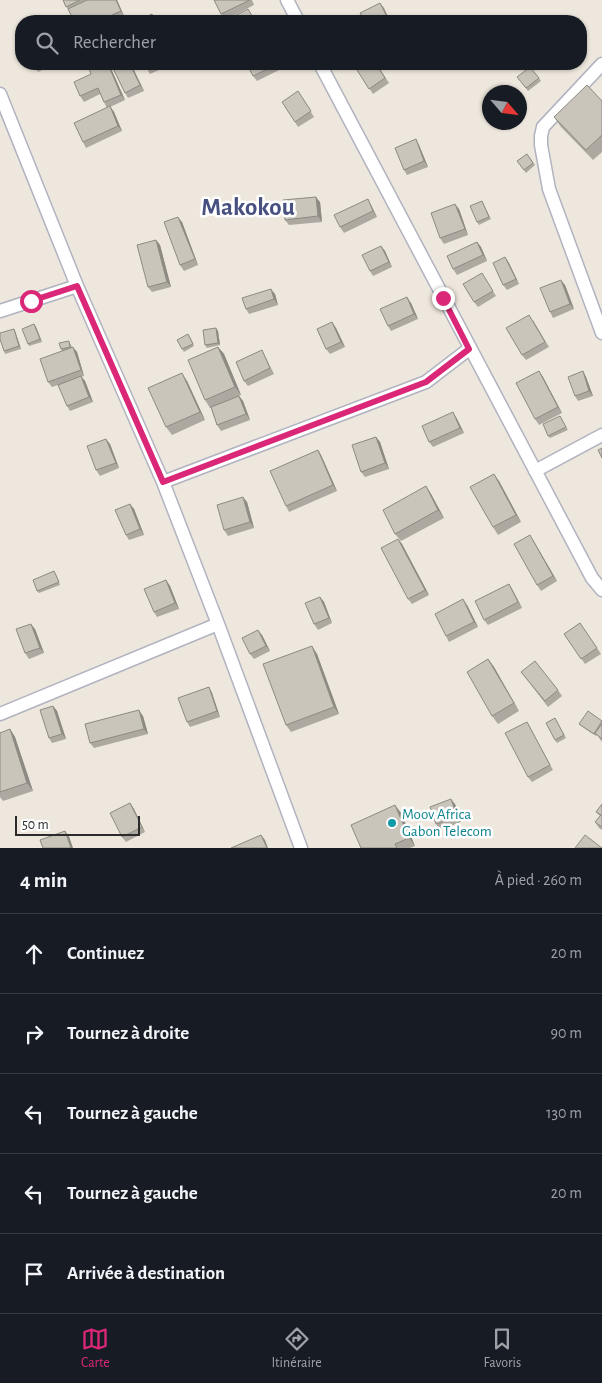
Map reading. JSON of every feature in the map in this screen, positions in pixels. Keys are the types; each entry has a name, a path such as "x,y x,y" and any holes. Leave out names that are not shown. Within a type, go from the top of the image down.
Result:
{"street":[{"path":"287,0 295,15"},
{"path":"602,64 543,127 541,136 549,189 602,333"},
{"path":"323,70 469,349 535,471 597,575 602,590"},
{"path":"0,94 77,286 163,482 301,848"},
{"path":"0,311 77,286"},
{"path":"163,482 426,382 469,349"},
{"path":"535,471 602,435"},
{"path":"0,714 218,624"}],"building":[{"path":"63,0 80,0 66,7"},
{"path":"87,0 116,0 121,11 112,15 71,15 68,9"},
{"path":"214,0 250,0 221,14"},
{"path":"380,3 386,15 361,15 360,13"},
{"path":"248,9 252,15 236,15"},
{"path":"90,70 111,70 121,95 104,102 98,88 80,96 74,82 91,74"},
{"path":"114,70 133,70 140,85 125,93"},
{"path":"250,70 266,70 253,76"},
{"path":"357,70 380,70 385,78 369,89"},
{"path":"526,70 532,70 539,78 527,87 527,85 524,85 517,77"},
{"path":"587,85 602,101 602,135 586,150 554,117"},
{"path":"298,91 311,111 295,122 282,102"},
{"path":"110,106 118,126 83,142 74,123"},
{"path":"416,139 424,161 404,170 395,148"},
{"path":"527,154 533,163 524,170 517,161"},
{"path":"316,197 318,216 285,220 283,200"},
{"path":"368,199 373,211 340,227 334,215"},
{"path":"482,201 489,217 477,222 470,206"},
{"path":"455,204 465,229 440,238 431,213"},
{"path":"178,217 195,259 180,265 164,222"},
{"path":"156,240 167,282 148,287 137,245"},
{"path":"477,242 483,255 453,269 447,256"},
{"path":"381,246 389,262 370,271 362,255"},
{"path":"505,257 516,279 503,285 493,263"},
{"path":"482,273 493,291 474,302 463,284"},
{"path":"561,280 570,304 550,312 540,288"},
{"path":"271,289 274,299 246,309 242,298"},
{"path":"407,297 414,314 388,326 380,309"},
{"path":"529,315 545,342 522,355 506,328"},
{"path":"332,322 341,342 326,349 317,329"},
{"path":"34,324 40,339 28,344 22,329"},
{"path":"216,328 218,343 205,345 203,330"},
{"path":"14,329 19,346 4,351 0,333"},
{"path":"188,334 193,344 182,349 177,340"},
{"path":"69,341 70,347 61,349 59,343"},
{"path":"73,347 81,370 48,382 40,359"},
{"path":"218,347 235,387 205,400 188,360"},
{"path":"262,350 270,368 244,381 236,362"},
{"path":"539,371 558,407 535,419 516,383"},
{"path":"583,371 589,391 575,396 568,377"},
{"path":"182,373 200,412 166,427 148,388"},
{"path":"81,376 89,397 67,406 58,385"},
{"path":"239,396 246,414 217,425 211,407"},
{"path":"453,412 460,428 429,442 422,426"},
{"path":"560,416 566,427 548,436 543,424"},
{"path":"376,437 385,463 361,472 352,445"},
{"path":"106,439 116,463 96,470 87,446"},
{"path":"602,448 602,458 598,450"},
{"path":"318,450 333,485 286,506 270,471"},
{"path":"494,474 516,515 493,527 470,487"},
{"path":"426,486 438,510 395,534 383,510"},
{"path":"243,497 250,522 224,530 217,505"},
{"path":"130,504 140,529 126,535 115,510"},
{"path":"530,535 553,576 537,585 514,544"},
{"path":"398,539 425,590 408,599 381,548"},
{"path":"54,571 59,582 37,591 33,580"},
{"path":"166,580 175,603 154,612 144,589"},
{"path":"509,584 518,602 484,620 475,601"},
{"path":"320,597 329,618 314,624 305,603"},
{"path":"463,599 474,622 446,636 435,614"},
{"path":"580,623 597,648 581,659 564,634"},
{"path":"31,624 40,648 25,653 16,629"},
{"path":"258,630 266,646 250,654 242,638"},
{"path":"312,646 334,707 286,725 263,664"},
{"path":"488,659 514,703 492,716 467,672"},
{"path":"535,661 558,690 545,701 521,672"},
{"path":"209,687 217,711 187,722 178,698"},
{"path":"53,706 62,734 49,738 40,710"},
{"path":"139,710 144,729 90,743 85,724"},
{"path":"588,711 602,721 594,734 579,724"},
{"path":"555,718 564,735 555,740 546,723"},
{"path":"527,722 550,765 528,777 505,733"},
{"path":"602,724 602,739 595,733"},
{"path":"10,729 27,783 0,792 0,733"},
{"path":"451,799 457,816 436,824 430,807"},
{"path":"130,803 142,827 122,837 110,813"},
{"path":"602,804 602,827 595,822 601,815 596,812"},
{"name":"Moov Africa Gabon Telecom","path":"395,805 409,838 395,844 397,848 361,848 351,825"},
{"path":"65,831 71,848 43,848 40,840"},
{"path":"261,835 267,848 231,848"},
{"path":"585,835 602,848 575,848"}],"place":[{"name":"Moov Africa Gabon Telecom","path":"392,823"}],"district":[{"name":"Makokou","path":"248,207"}],"route":[{"path":"31,301 77,286 163,482 426,382 469,349 443,298"}]}
